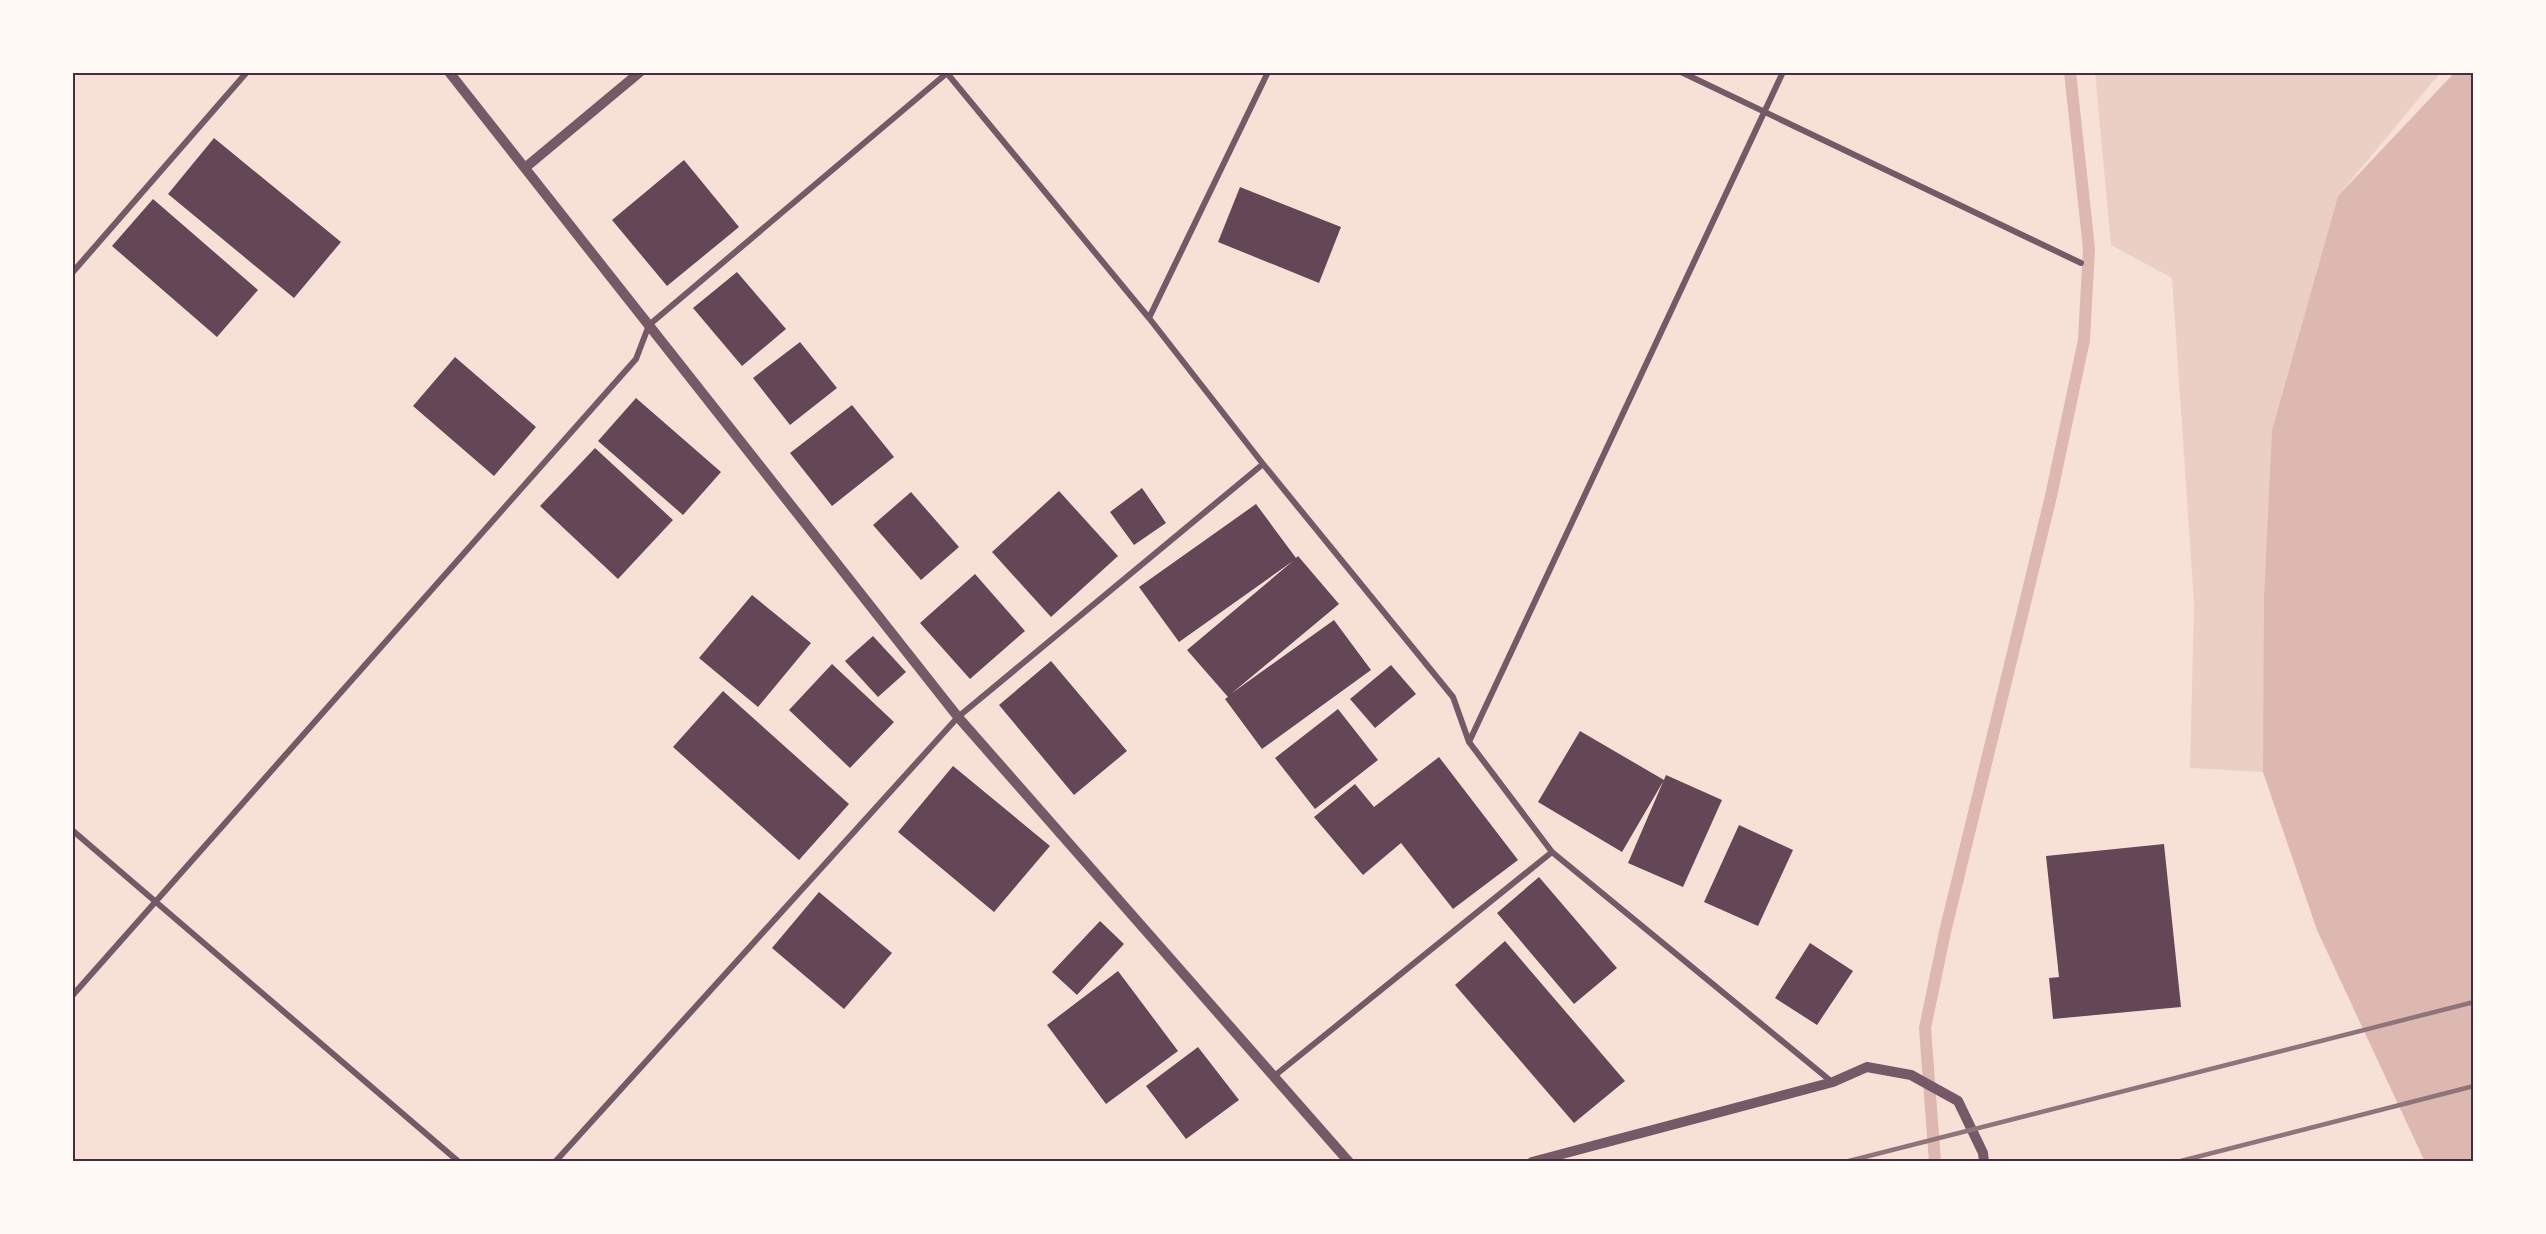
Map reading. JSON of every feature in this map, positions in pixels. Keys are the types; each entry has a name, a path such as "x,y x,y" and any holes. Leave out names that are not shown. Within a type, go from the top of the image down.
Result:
{"street":[{"path":"72,273 247,72"},
{"path":"449,72 958,717 1349,1162"},
{"path":"526,167 640,72"},
{"path":"1149,318 1268,72"},
{"path":"1682,72 2081,263"},
{"path":"1469,742 1783,72"},
{"path":"72,996 636,359 649,325 947,73 1149,318 1263,464 1453,697 1469,742 1552,852 1833,1082"},
{"path":"555,1162 958,717 1263,464"},
{"path":"72,830 459,1162"},
{"path":"1273,1077 1552,852"},
{"path":"1532,1162 1833,1082 1867,1067 1911,1075 1958,1101 1983,1153 1984,1162"}],"shaded area":[{"path":"2095,72 2441,72 2338,196 2272,430 2263,772 2190,768 2194,604 2172,278 2111,245"},
{"path":"2455,72 2474,72 2474,1162 2425,1162 2317,930 2263,772 2264,599 2272,430 2338,196"}],"building":[{"path":"214,138 341,242 294,298 168,194"},
{"path":"684,160 739,227 667,286 612,220"},
{"path":"1240,187 1341,227 1319,283 1218,242"},
{"path":"153,199 258,290 217,337 112,246"},
{"path":"737,272 786,329 742,366 693,308"},
{"path":"800,342 837,388 790,425 753,378"},
{"path":"455,357 536,427 494,476 413,406"},
{"path":"636,398 721,472 683,515 598,441"},
{"path":"852,405 894,457 832,506 790,453"},
{"path":"595,448 673,520 618,579 540,506"},
{"path":"1142,488 1166,523 1134,545 1110,512"},
{"path":"1059,491 1118,556 1051,617 992,552"},
{"path":"911,492 959,547 921,580 873,525"},
{"path":"1256,504 1296,558 1298,556 1339,604 1232,693 1334,620 1371,670 1262,749 1225,699 1228,697 1187,650 1293,561 1179,642 1139,587"},
{"path":"975,574 1025,631 970,679 920,623"},
{"path":"752,595 811,643 758,707 699,658"},
{"path":"873,636 906,672 878,697 845,661"},
{"path":"1051,661 1127,751 1074,795 999,705"},
{"path":"832,664 894,722 850,768 789,710"},
{"path":"1391,665 1416,694 1375,728 1350,699"},
{"path":"723,691 849,804 799,860 673,747"},
{"path":"1338,709 1378,760 1315,809 1275,758"},
{"path":"1580,731 1664,780 1622,852 1538,802"},
{"path":"1439,757 1518,860 1453,909 1401,843 1363,875 1314,817 1355,784 1374,807"},
{"path":"953,766 1050,846 994,912 898,832"},
{"path":"1666,775 1722,800 1683,887 1628,863"},
{"path":"1739,825 1793,850 1758,926 1704,902"},
{"path":"2164,844 2181,1007 2053,1019 2049,978 2059,977 2046,856"},
{"path":"1539,877 1617,968 1574,1004 1497,913"},
{"path":"819,892 892,953 844,1009 772,948"},
{"path":"1100,921 1124,944 1077,995 1052,972"},
{"path":"1505,941 1625,1081 1574,1123 1455,985"},
{"path":"1810,943 1853,971 1817,1025 1775,998"},
{"path":"1118,971 1178,1051 1106,1104 1047,1025"},
{"path":"1198,1047 1239,1100 1186,1139 1146,1086"}],"waterway":[{"path":"1935,1162 1925,1028 1945,932 2051,496 2084,340 2089,249 2070,72"}],"railway":[{"path":"1845,1162 2474,1002"},
{"path":"2177,1162 2474,1086"}]}
